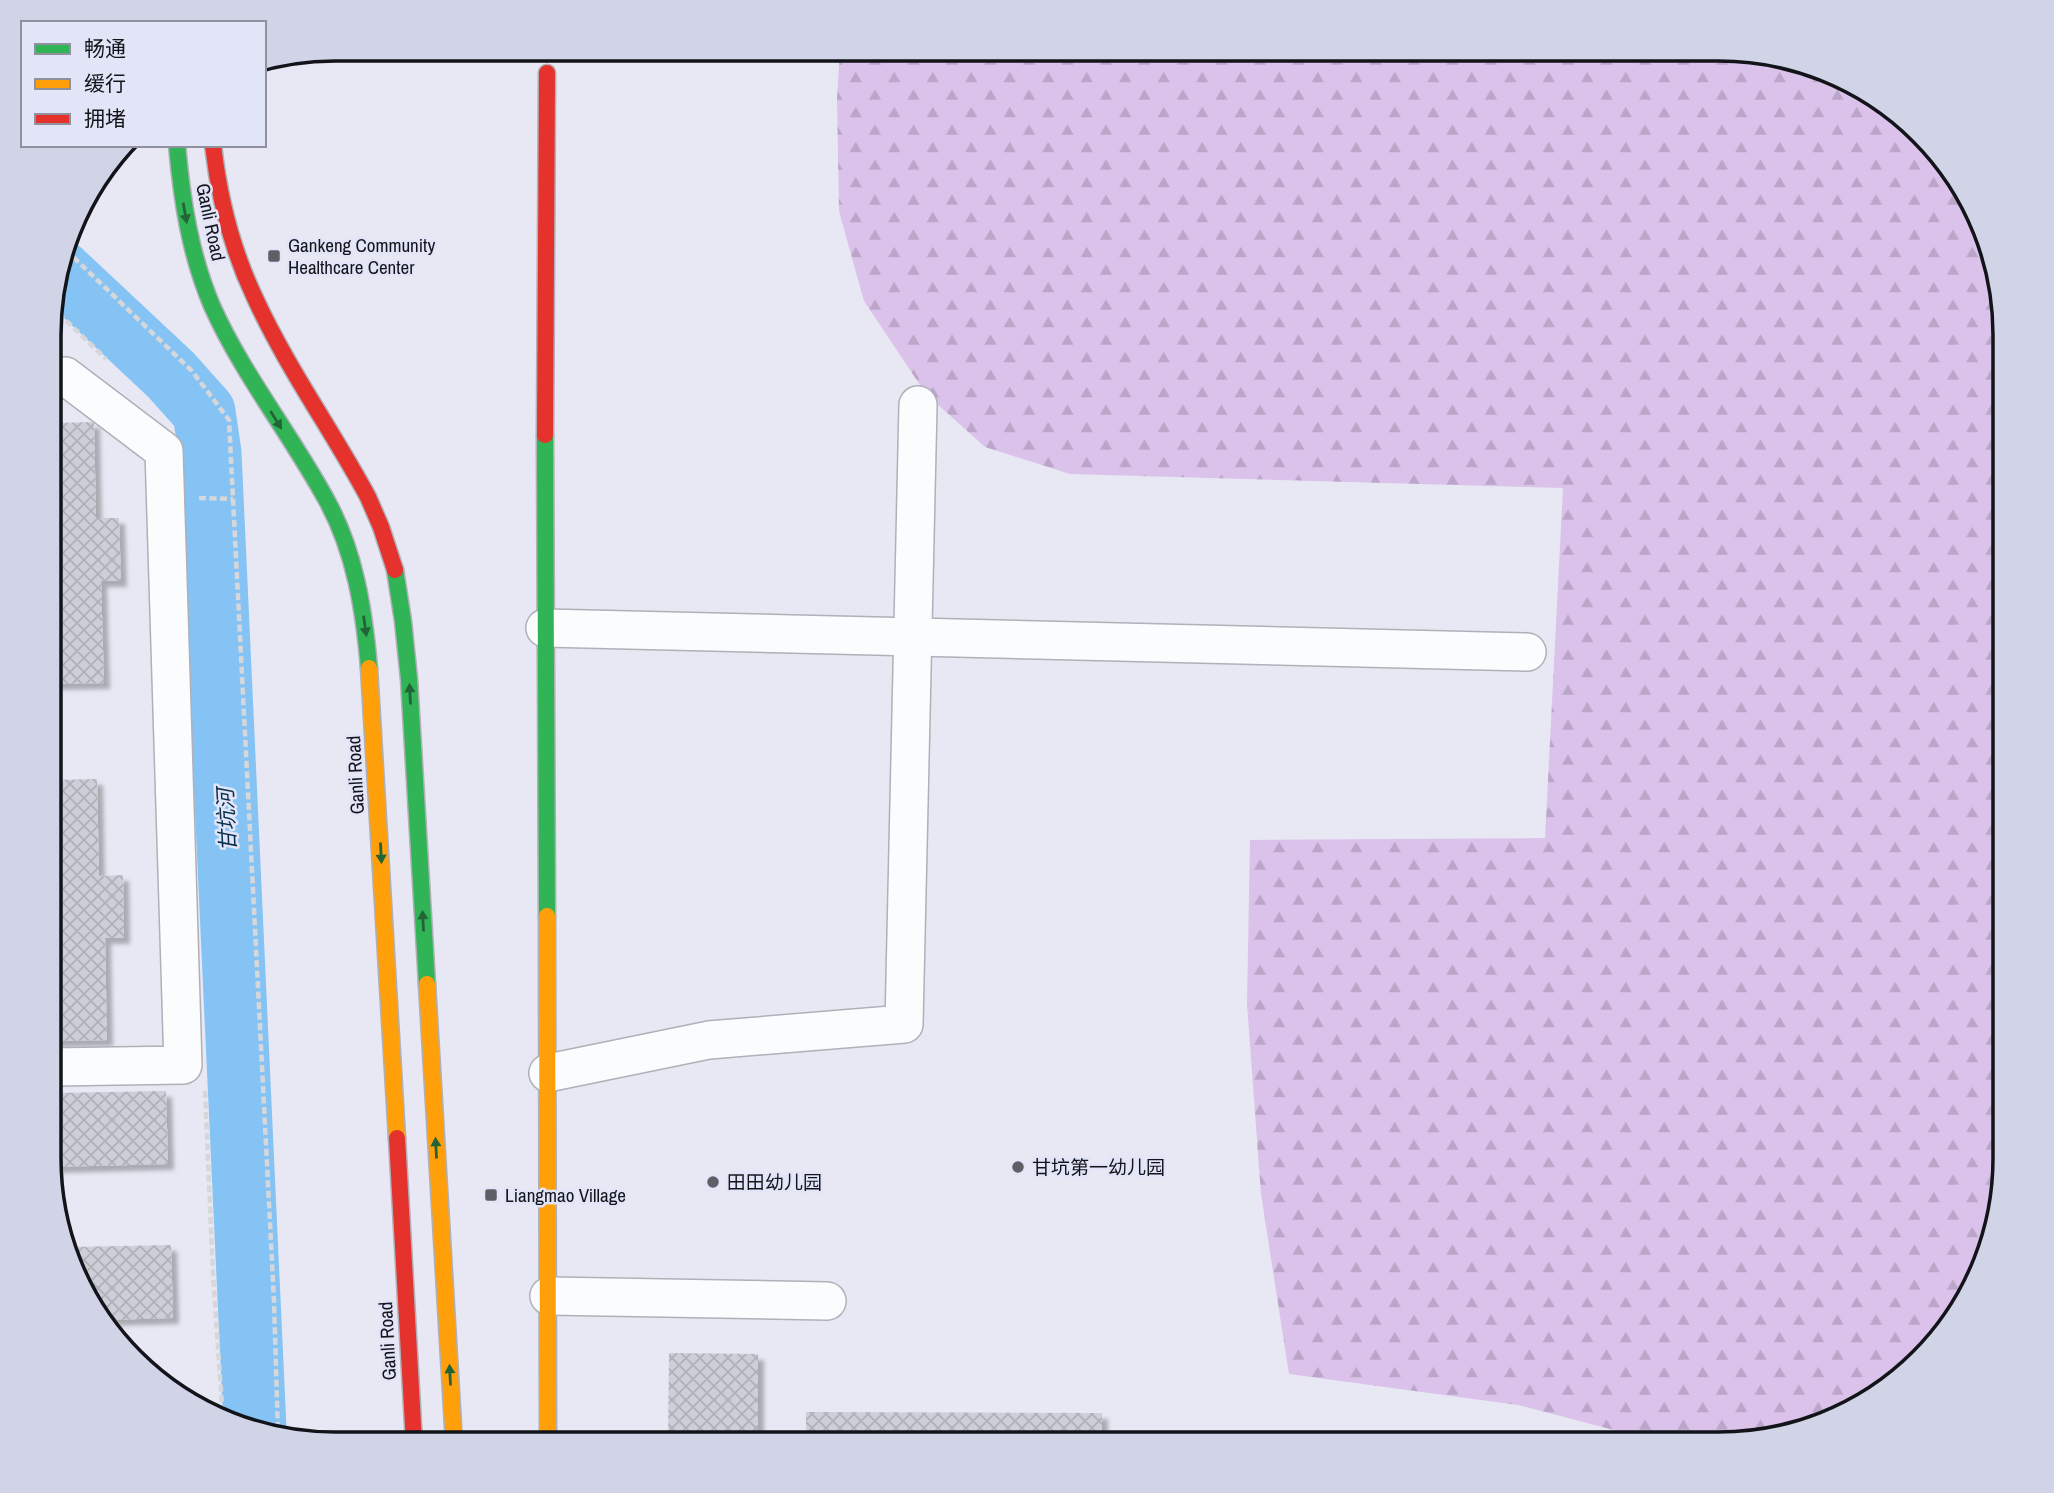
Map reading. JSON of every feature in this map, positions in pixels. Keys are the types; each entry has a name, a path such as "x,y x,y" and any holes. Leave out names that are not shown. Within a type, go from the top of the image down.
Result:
{"main road":[{"path":"547,73 545,628 548,1432"},
{"name":"Ganli Road","path":"177,147 191,247 212,305 243,368 327,500 351,558 365,621 372,700 413,1432"},
{"name":"Ganli Road","path":"213,147 225,214 238,256 256,299 282,349 365,489 383,531 396,578 409,679 453,1432"}],"street":[{"path":"61,376 65,376 164,451 183,1065 61,1067"},
{"path":"548,1073 709,1040 904,1024 918,404"},
{"path":"545,628 1527,652"},
{"path":"549,1296 827,1301"}],"path":[{"path":"73,257 192,371 229,420 274,1287 278,1425"},
{"path":"194,498 233,499"}],"green space":[{"path":"839,61 1737,62 1807,76 1856,98 1899,129 1936,168 1956,198 1972,230 1983,264 1992,317 1993,1158 1987,1211 1972,1263 1956,1295 1936,1325 1886,1375 1856,1395 1824,1411 1772,1426 1719,1432 1621,1432 1518,1405 1289,1374 1261,1194 1247,1004 1250,840 1545,838 1563,488 1070,474 985,447 926,394 864,301 839,211 837,98"}],"building":[{"path":"94,422 96,518 119,518 121,581 101,581 104,683 61,684 61,423"},
{"path":"97,779 99,876 123,875 124,938 105,938 107,1040 61,1041 61,780"},
{"path":"166,1091 168,1164 61,1167 61,1093"},
{"path":"171,1245 173,1318 114,1320 98,1295 76,1247"},
{"path":"669,1353 758,1354 758,1432 668,1432"},
{"path":"806,1412 1102,1413 1102,1432 806,1432"}],"waterway":[{"name":"甘坑河","path":"68,278 171,375 204,412 210,453 255,1419"}],"traffic: fast":[{"path":"177,147 188,227 204,286 238,356 312,475 336,519 356,581 369,668"},
{"path":"545,435 547,916"},
{"path":"395,570 409,679 427,984"}],"traffic: slow":[{"path":"369,668 397,1138"},
{"path":"547,916 548,1432"},
{"path":"427,984 453,1432"}],"traffic: jam":[{"path":"545,435 547,73"},
{"path":"213,147 228,223 247,280 281,349 368,497 395,570"},
{"path":"397,1138 413,1432"}],"place":[{"name":"Gankeng Community Healthcare Center","path":"274,256"},
{"name":"甘坑第一幼儿园","path":"1018,1167"},
{"name":"田田幼儿园","path":"713,1182"},
{"name":"Liangmao Village","path":"491,1195"}]}
